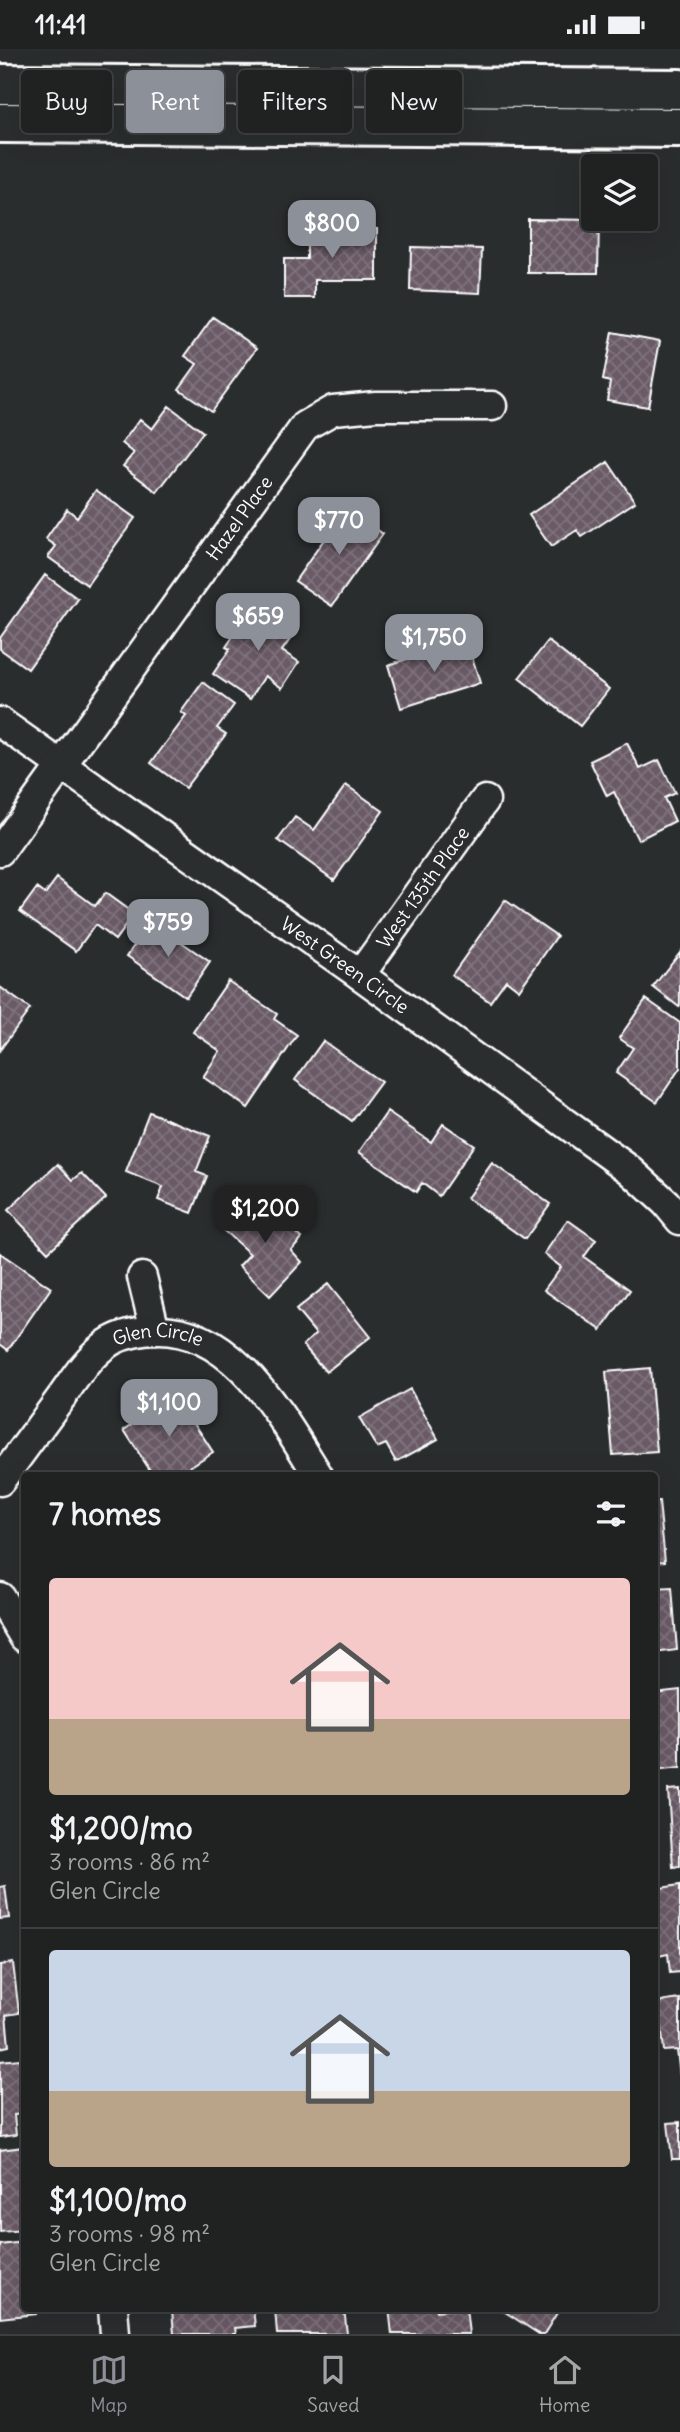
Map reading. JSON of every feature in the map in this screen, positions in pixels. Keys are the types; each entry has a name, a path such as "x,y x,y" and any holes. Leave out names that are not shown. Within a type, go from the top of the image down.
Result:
{"main road":[{"path":"0,84 680,89"},
{"path":"0,123 680,128"}],"street":[{"name":"Hazel Place","path":"0,851 305,426 333,410 376,406 492,406"},
{"name":"West Green Circle","path":"0,722 674,1200"},
{"name":"West 135th Place","path":"360,975 485,800"},
{"path":"142,1277 155,1330"},
{"name":"Glen Circle","path":"0,1481 105,1344 129,1333 155,1330 194,1336 217,1348 264,1391 316,1472"},
{"path":"0,1597 21,1632"},
{"path":"113,2312 115,2334"}],"building":[{"path":"528,219 581,220 581,231 599,231 598,273 528,273"},
{"path":"307,229 377,229 377,280 315,280 315,298 284,298 284,259 307,259"},
{"path":"411,247 482,249 480,293 410,290"},
{"path":"213,317 257,348 211,411 179,389 197,364 185,356"},
{"path":"612,332 660,341 648,407 607,400 610,382 603,380"},
{"path":"169,406 203,432 157,492 123,466 134,453 122,443 140,419 152,429"},
{"path":"608,462 635,502 582,537 577,530 551,547 529,515"},
{"path":"96,490 135,518 87,585 48,557 56,546 46,539 67,509 77,517"},
{"path":"346,508 383,534 332,606 295,581"},
{"path":"45,575 78,599 28,669 0,649 0,638"},
{"path":"256,602 297,629 282,651 299,662 282,688 265,676 250,699 213,674 230,649 226,647"},
{"path":"467,640 480,683 401,708 388,665"},
{"path":"548,641 609,689 580,726 519,678"},
{"path":"203,682 234,705 217,728 226,734 185,788 151,763 186,716 181,712"},
{"path":"627,743 640,769 659,760 675,793 664,798 675,821 638,840 614,792 607,796 590,761"},
{"path":"346,785 383,811 334,880 278,840 295,817 314,830"},
{"path":"57,878 95,906 105,893 134,914 115,940 95,925 76,951 20,911 37,888 45,894"},
{"path":"505,900 557,936 519,990 506,980 490,1002 452,975"},
{"path":"151,921 210,962 186,997 127,956"},
{"path":"680,952 680,1005 679,1007 653,987"},
{"path":"228,981 277,1014 274,1019 297,1035 248,1108 203,1077 220,1051 193,1032"},
{"path":"0,987 30,1009 0,1050"},
{"path":"646,999 680,1023 680,1068 657,1102 616,1073 633,1048 619,1038"},
{"path":"323,1041 381,1082 352,1121 295,1080"},
{"path":"149,1112 210,1136 196,1172 207,1176 192,1213 158,1200 163,1187 126,1172"},
{"path":"387,1112 431,1142 443,1124 474,1145 439,1196 422,1183 416,1192 359,1152"},
{"path":"492,1163 550,1204 525,1239 467,1198"},
{"path":"58,1164 73,1180 82,1173 106,1198 48,1252 8,1210"},
{"path":"256,1195 302,1238 291,1250 302,1262 270,1296 239,1266 250,1254 223,1230"},
{"path":"568,1220 596,1240 584,1257 630,1290 601,1330 544,1290 561,1267 544,1254"},
{"path":"0,1253 51,1288 8,1350 0,1344"},
{"path":"328,1284 370,1337 326,1372 303,1345 316,1334 296,1310"},
{"path":"650,1368 657,1452 613,1455 606,1372"},
{"path":"410,1389 438,1439 396,1462 386,1444 377,1448 359,1418"},
{"path":"176,1395 213,1452 182,1472 151,1472 124,1430"},
{"path":"658,1502 665,1561 658,1562"},
{"path":"672,1588 677,1650 658,1652 658,1589"},
{"path":"680,1690 680,1768 658,1771 658,1693"},
{"path":"680,1789 680,1866 673,1867 668,1790"},
{"path":"680,1885 680,1972 670,1973 668,1954 658,1956 658,1888"},
{"path":"5,1886 9,1918 0,1919 0,1887"},
{"path":"13,1963 19,2013 6,2015 9,2046 0,2048 0,1965"},
{"path":"680,1999 680,2077 677,2050 664,2051 659,2002"},
{"path":"20,2059 21,2114 14,2115 16,2135 0,2137 0,2061"},
{"path":"680,2122 680,2159 672,2159 668,2123"},
{"path":"21,2147 21,2230 0,2232 0,2150"},
{"path":"21,2242 21,2312 36,2314 0,2318 0,2245"},
{"path":"172,2312 253,2312 255,2326 235,2328 236,2334 174,2334"},
{"path":"275,2312 344,2312 347,2334 277,2334"},
{"path":"389,2312 466,2312 469,2334 392,2334"},
{"path":"505,2312 558,2312 544,2334 539,2334"}]}
